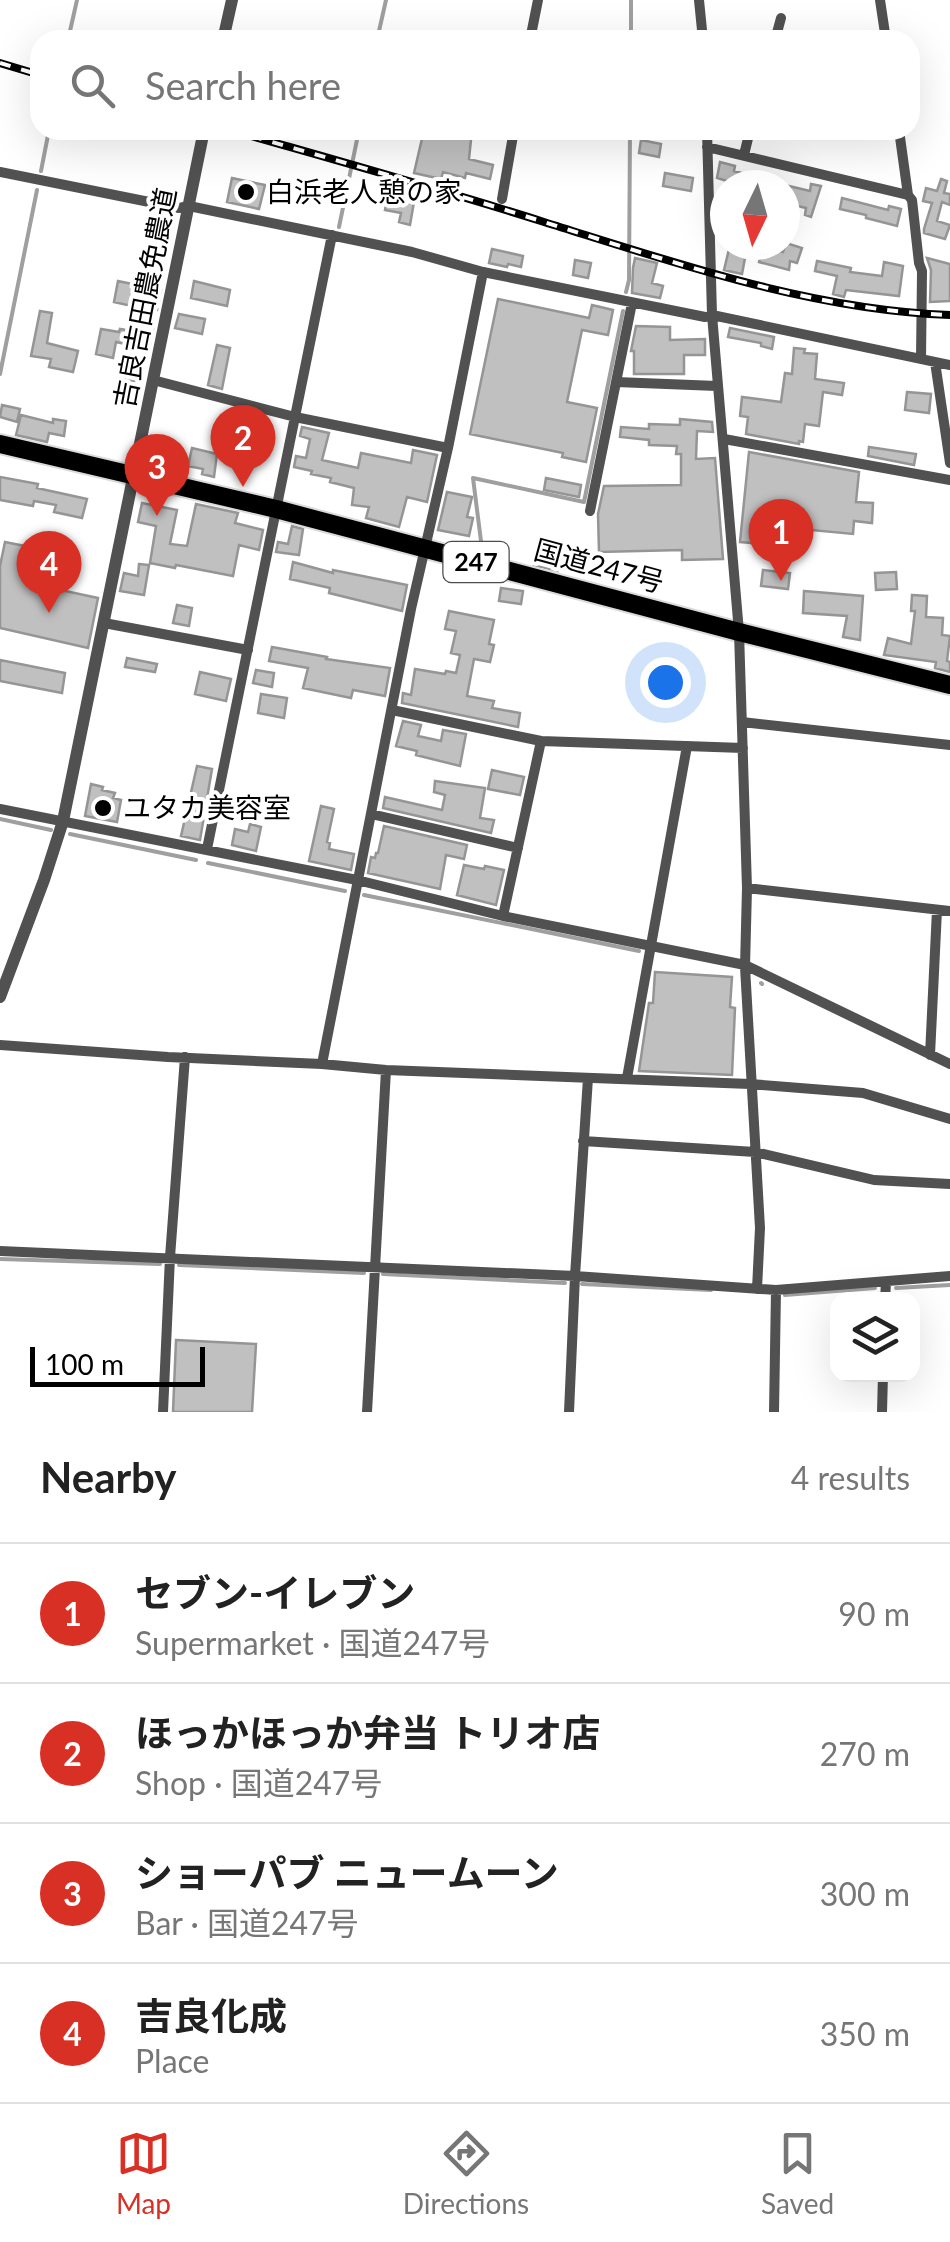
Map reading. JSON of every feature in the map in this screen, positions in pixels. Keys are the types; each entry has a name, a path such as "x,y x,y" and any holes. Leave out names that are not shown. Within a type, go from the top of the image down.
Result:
{"highway":[{"name":"国道247号","path":"0,444 276,509 950,685"}],"street":[{"path":"225,30 232,0"},
{"path":"532,30 538,0"},
{"path":"698,0 702,30"},
{"path":"880,0 884,30"},
{"path":"778,30 781,18"},
{"path":"189,206 202,140"},
{"path":"502,199 512,140"},
{"path":"706,140 712,316 739,632 747,888 744,965 760,1228 757,1288"},
{"path":"744,156 748,140"},
{"path":"900,140 922,270 920,359"},
{"path":"706,147 908,194"},
{"path":"0,172 332,235 484,272 950,365"},
{"name":"吉良吉田農免農道","path":"0,997 63,821 189,206"},
{"path":"207,850 332,235"},
{"path":"322,1064 424,548 484,272"},
{"path":"590,511 632,303"},
{"path":"935,362 950,463"},
{"path":"154,380 295,417 448,448"},
{"path":"616,382 717,386"},
{"path":"724,439 950,480"},
{"path":"104,624 248,650"},
{"path":"392,710 541,741 743,748"},
{"path":"742,722 950,745"},
{"path":"502,916 541,741"},
{"path":"628,1078 688,746"},
{"path":"0,810 357,880 502,916 744,965 950,1064"},
{"path":"371,814 518,848"},
{"path":"747,888 950,911"},
{"path":"930,1055 936,910"},
{"path":"0,1045 386,1070 750,1084 864,1093 950,1119"},
{"path":"163,1412 170,1257 186,1057"},
{"path":"367,1412 386,1070"},
{"path":"568,1412 588,1078"},
{"path":"583,1141 755,1152 874,1180 950,1184"},
{"path":"0,1250 575,1276 776,1290 950,1276"},
{"path":"885,1292 886,1282"},
{"path":"774,1412 776,1290"},
{"path":"882,1412 883,1382"}],"building":[{"path":"422,140 471,140 469,159 493,165 490,179 466,173 465,178 443,172 441,179 414,173"},
{"path":"641,140 661,144 659,157 639,153"},
{"path":"720,162 735,166 734,170 718,170"},
{"path":"665,173 693,178 691,191 663,186"},
{"name":"白浜老人憩の家","path":"232,178 265,185 259,209 227,202"},
{"path":"941,179 947,181 944,193 950,194 950,205 942,202 937,221 950,225 945,239 924,233 932,203 923,201 926,188 937,191"},
{"path":"811,184 821,186 811,217 805,215 806,208 800,207 800,189 810,191"},
{"path":"388,196 414,202 410,225 399,222 401,213 385,210"},
{"path":"842,198 888,210 889,206 901,209 897,226 840,209"},
{"path":"492,249 523,256 521,267 489,263"},
{"path":"635,258 657,263 652,283 663,286 660,298 632,293"},
{"path":"927,258 950,264 950,301 930,302 931,270"},
{"path":"575,260 591,263 588,278 573,275"},
{"path":"726,260 745,260 742,274 724,270"},
{"path":"798,260 790,261 789,270 759,262"},
{"path":"817,261 851,268 850,272 882,276 884,262 903,266 899,296 846,290 844,297 833,294 837,276 815,271"},
{"path":"118,281 161,290 157,310 146,315 134,311 132,306 114,302"},
{"path":"194,281 230,290 227,306 191,298"},
{"path":"498,299 589,318 592,305 613,310 608,335 582,330 567,402 597,408 586,462 562,457 563,453 470,434"},
{"path":"40,311 52,313 47,343 78,351 73,372 49,367 51,359 31,356"},
{"path":"179,314 205,319 202,334 175,328"},
{"path":"636,326 670,327 670,340 705,339 705,355 684,355 684,374 634,374 631,351"},
{"path":"145,328 153,329 149,349 116,342 113,358 96,354 101,329 144,333"},
{"path":"730,328 774,337 772,349 728,337"},
{"path":"217,345 230,348 222,389 208,385"},
{"path":"794,348 817,354 815,379 844,383 842,395 823,392 819,426 805,424 803,442 799,444 746,434 748,417 740,416 742,397 781,402 785,373 792,374"},
{"path":"120,366 142,370 140,382 118,378"},
{"path":"907,392 931,394 929,413 905,410"},
{"path":"2,405 20,409 17,422 0,417"},
{"path":"21,415 53,423 53,419 66,421 64,436 49,433 47,442 16,435"},
{"path":"680,419 712,422 713,432 697,431 696,459 715,458 723,559 682,560 682,550 599,552 598,514 604,486 681,485 681,454 676,454 677,446 649,445 649,440 620,437 621,427 680,425"},
{"path":"302,427 329,433 322,460 358,468 361,453 411,463 413,450 437,455 427,502 407,497 399,527 366,518 369,507 352,505 354,488 294,467 296,456 306,458 310,439 300,436"},
{"path":"869,447 916,454 914,465 868,456"},
{"path":"192,448 217,454 214,477 202,474 203,469 188,466"},
{"path":"749,452 859,472 856,502 873,503 872,523 854,521 853,534 791,528 789,546 740,542"},
{"path":"0,477 87,499 82,518 54,512 56,505 34,501 33,506 0,500"},
{"path":"546,478 581,485 579,497 544,490"},
{"path":"447,492 472,497 467,517 473,518 469,536 438,530"},
{"path":"142,503 177,510 170,544 187,546 196,504 238,513 235,523 263,530 259,550 239,545 233,576 150,563 156,526 138,522"},
{"path":"292,526 303,529 299,555 276,552 278,542 288,544"},
{"path":"539,541 559,544 558,571 534,565"},
{"path":"5,542 45,550 40,572 44,573 42,586 98,598 88,648 0,628 0,566"},
{"path":"293,562 407,585 402,611 290,579"},
{"path":"139,564 149,565 144,595 120,591 124,573 138,576"},
{"path":"763,570 790,573 788,589 761,586"},
{"path":"896,572 897,589 876,590 875,573"},
{"path":"501,588 523,591 521,604 499,601"},
{"path":"804,591 863,596 860,640 843,637 847,616 803,613"},
{"path":"912,595 927,596 926,617 943,618 942,635 950,636 950,672 935,668 936,662 884,655 888,638 911,644 915,611 911,611"},
{"path":"177,605 192,608 189,626 173,623"},
{"path":"449,611 494,620 490,662 474,659 467,696 494,701 492,708 520,713 518,727 402,703 403,693 411,695 415,669 456,673 460,655 451,653 456,631 445,629"},
{"path":"272,647 390,668 385,696 353,690 351,698 303,688 308,668 269,661"},
{"path":"127,658 157,664 155,672 125,667"},
{"path":"0,660 65,673 62,693 0,681"},
{"path":"256,670 274,673 272,687 253,683"},
{"path":"200,672 231,679 226,701 195,694"},
{"path":"261,694 287,698 284,718 258,713"},
{"path":"403,721 421,725 418,736 441,741 443,730 466,734 460,766 396,746"},
{"path":"197,766 212,769 200,840 181,836"},
{"path":"492,770 524,777 520,795 488,789"},
{"path":"435,781 485,788 480,818 494,820 491,833 383,808 385,797 442,810 445,795 434,792"},
{"name":"ユタカ美容室","path":"91,784 115,793 113,798 121,800 117,822 85,816"},
{"path":"321,806 334,809 329,849 354,854 351,870 309,861"},
{"path":"250,824 261,827 256,851 232,845 235,829 248,832"},
{"path":"384,826 467,845 464,859 446,855 440,889 368,873 371,857 378,853"},
{"path":"464,865 504,870 496,905 457,895"},
{"path":"655,972 732,977 732,1075 639,1071"},
{"path":"176,1340 256,1344 252,1412 173,1412"}],"waterway":[{"path":"70,30 77,0"},
{"path":"379,30 386,0"},
{"path":"631,0 631,30"},
{"path":"41,171 47,140"},
{"path":"339,227 357,140"},
{"path":"626,292 630,140"},
{"path":"0,374 37,190"},
{"path":"483,557 473,478 584,502 623,311"},
{"path":"0,819 51,830"},
{"path":"70,834 196,860"},
{"path":"208,863 345,891"},
{"path":"364,895 639,951"},
{"path":"0,1259 160,1264"},
{"path":"179,1265 364,1273"},
{"path":"383,1274 565,1283"},
{"path":"582,1284 711,1290"},
{"path":"896,1288 950,1285"},
{"path":"785,1295 875,1288"}],"railway":[{"path":"0,63 30,72"},
{"path":"265,140 744,282 846,304 950,315"}],"place":[{"name":"白浜老人憩の家","path":"246,192"},
{"name":"ほっかほっか弁当 トリオ店","path":"243,487"},
{"name":"ショーパブ ニュームーン","path":"157,516"},
{"name":"セブン-イレブン","path":"781,581"},
{"name":"吉良化成","path":"49,613"},
{"name":"ユタカ美容室","path":"103,808"}]}
